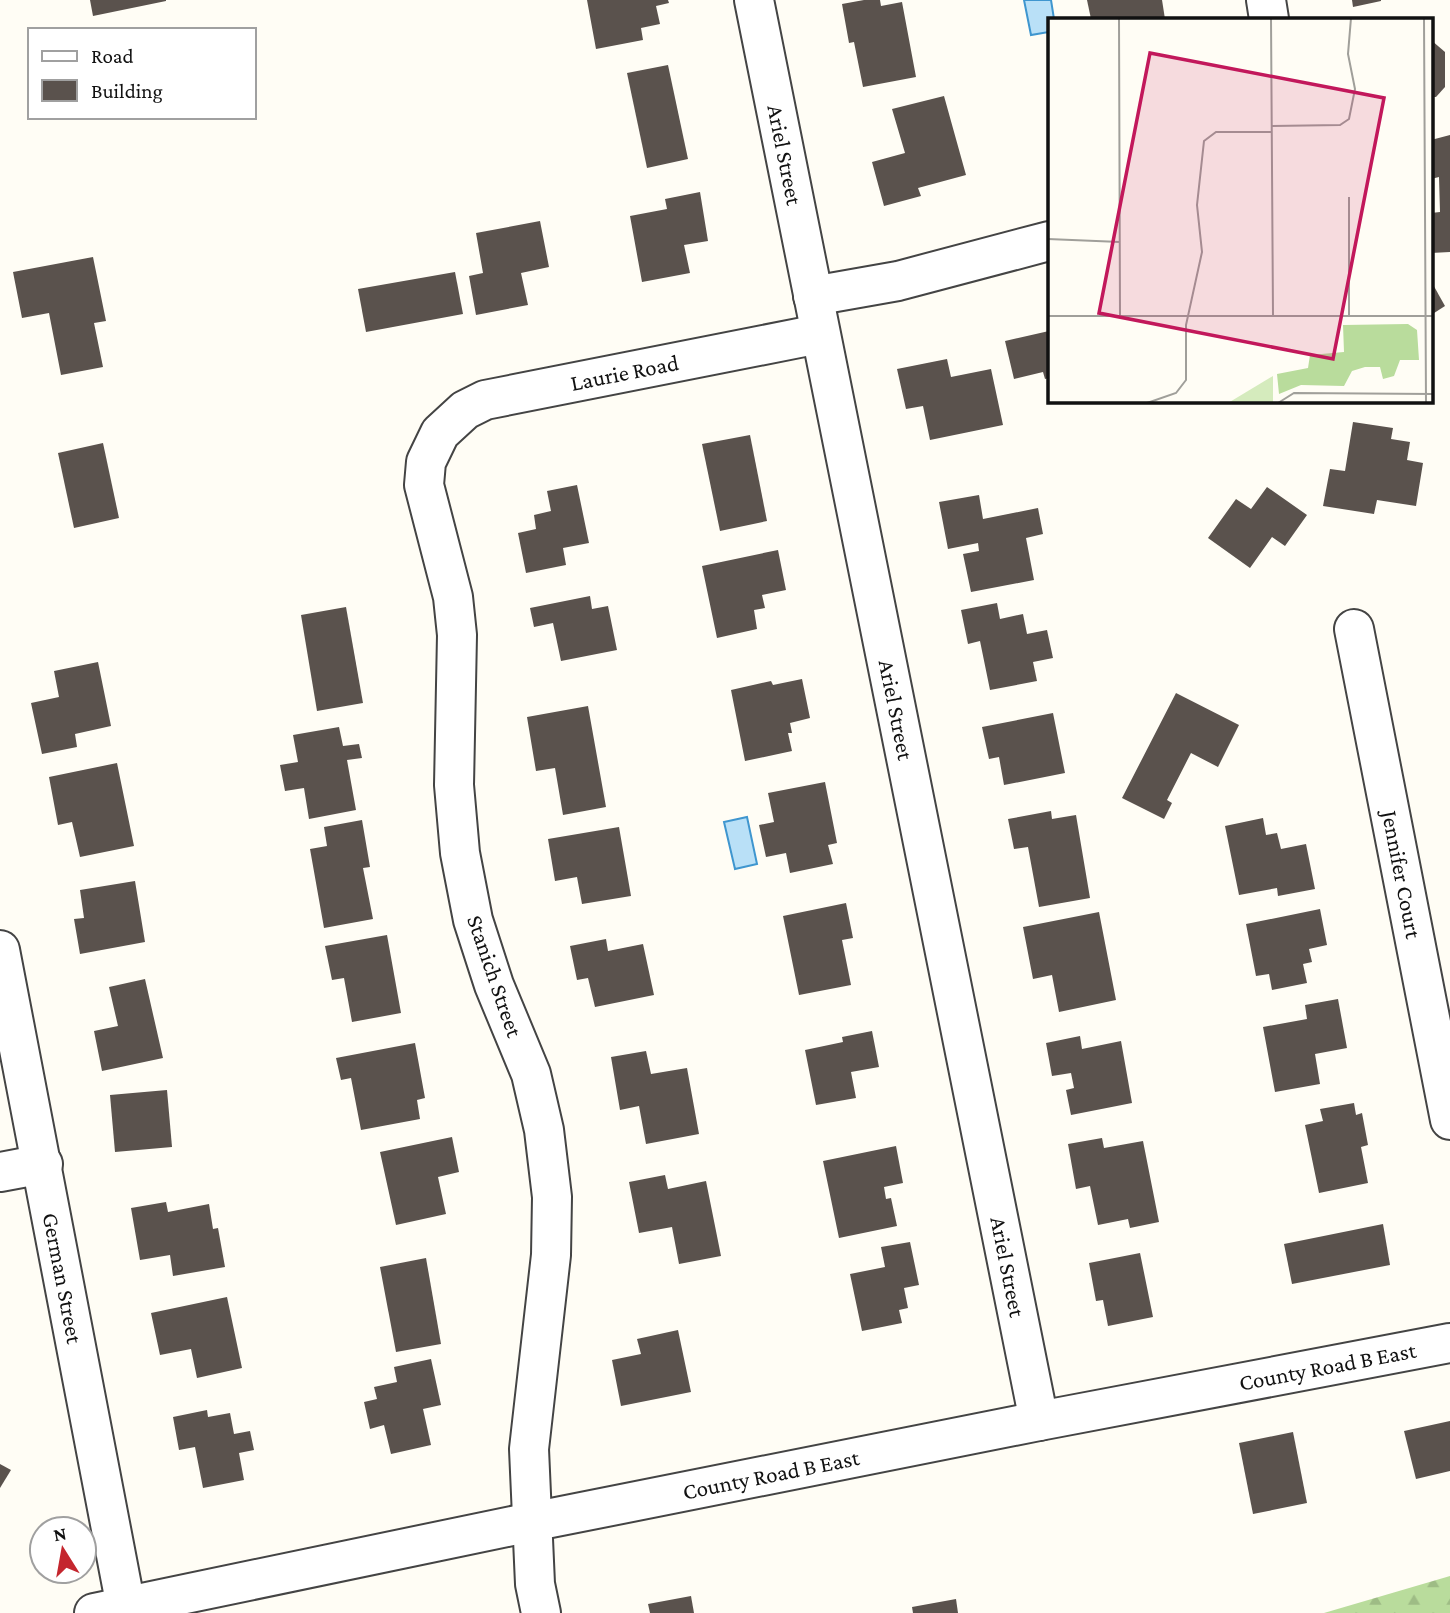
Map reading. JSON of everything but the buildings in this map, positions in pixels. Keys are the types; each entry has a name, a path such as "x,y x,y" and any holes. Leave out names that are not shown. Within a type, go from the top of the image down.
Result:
{"street":[{"name":"Ariel Street","path":"754,0 1039,1421"},
{"path":"1266,0 1269,18"},
{"path":"813,296 898,281 1048,241"},
{"name":"Laurie Road","path":"440,433 465,410 505,394 819,334"},
{"name":"Stanich Street","path":"440,433 426,462 424,485 453,597 457,692 454,785 460,853 473,920 494,985 531,1074 544,1130 552,1198 551,1255 529,1449 535,1584 541,1613"},
{"name":"Jennifer Court","path":"1354,629 1450,1120"},
{"name":"German Street","path":"0,950 43,1164 110,1610"},
{"path":"0,1172 43,1164"},
{"name":"County Road B East","path":"110,1610 531,1522 1450,1343"}],"green space":[{"path":"1450,1576 1450,1613 1324,1613"}],"water":[{"path":"1024,0 1051,0 1054,18 1048,18 1048,32 1031,35"},
{"path":"747,817 757,864 735,869 724,822"}]}
